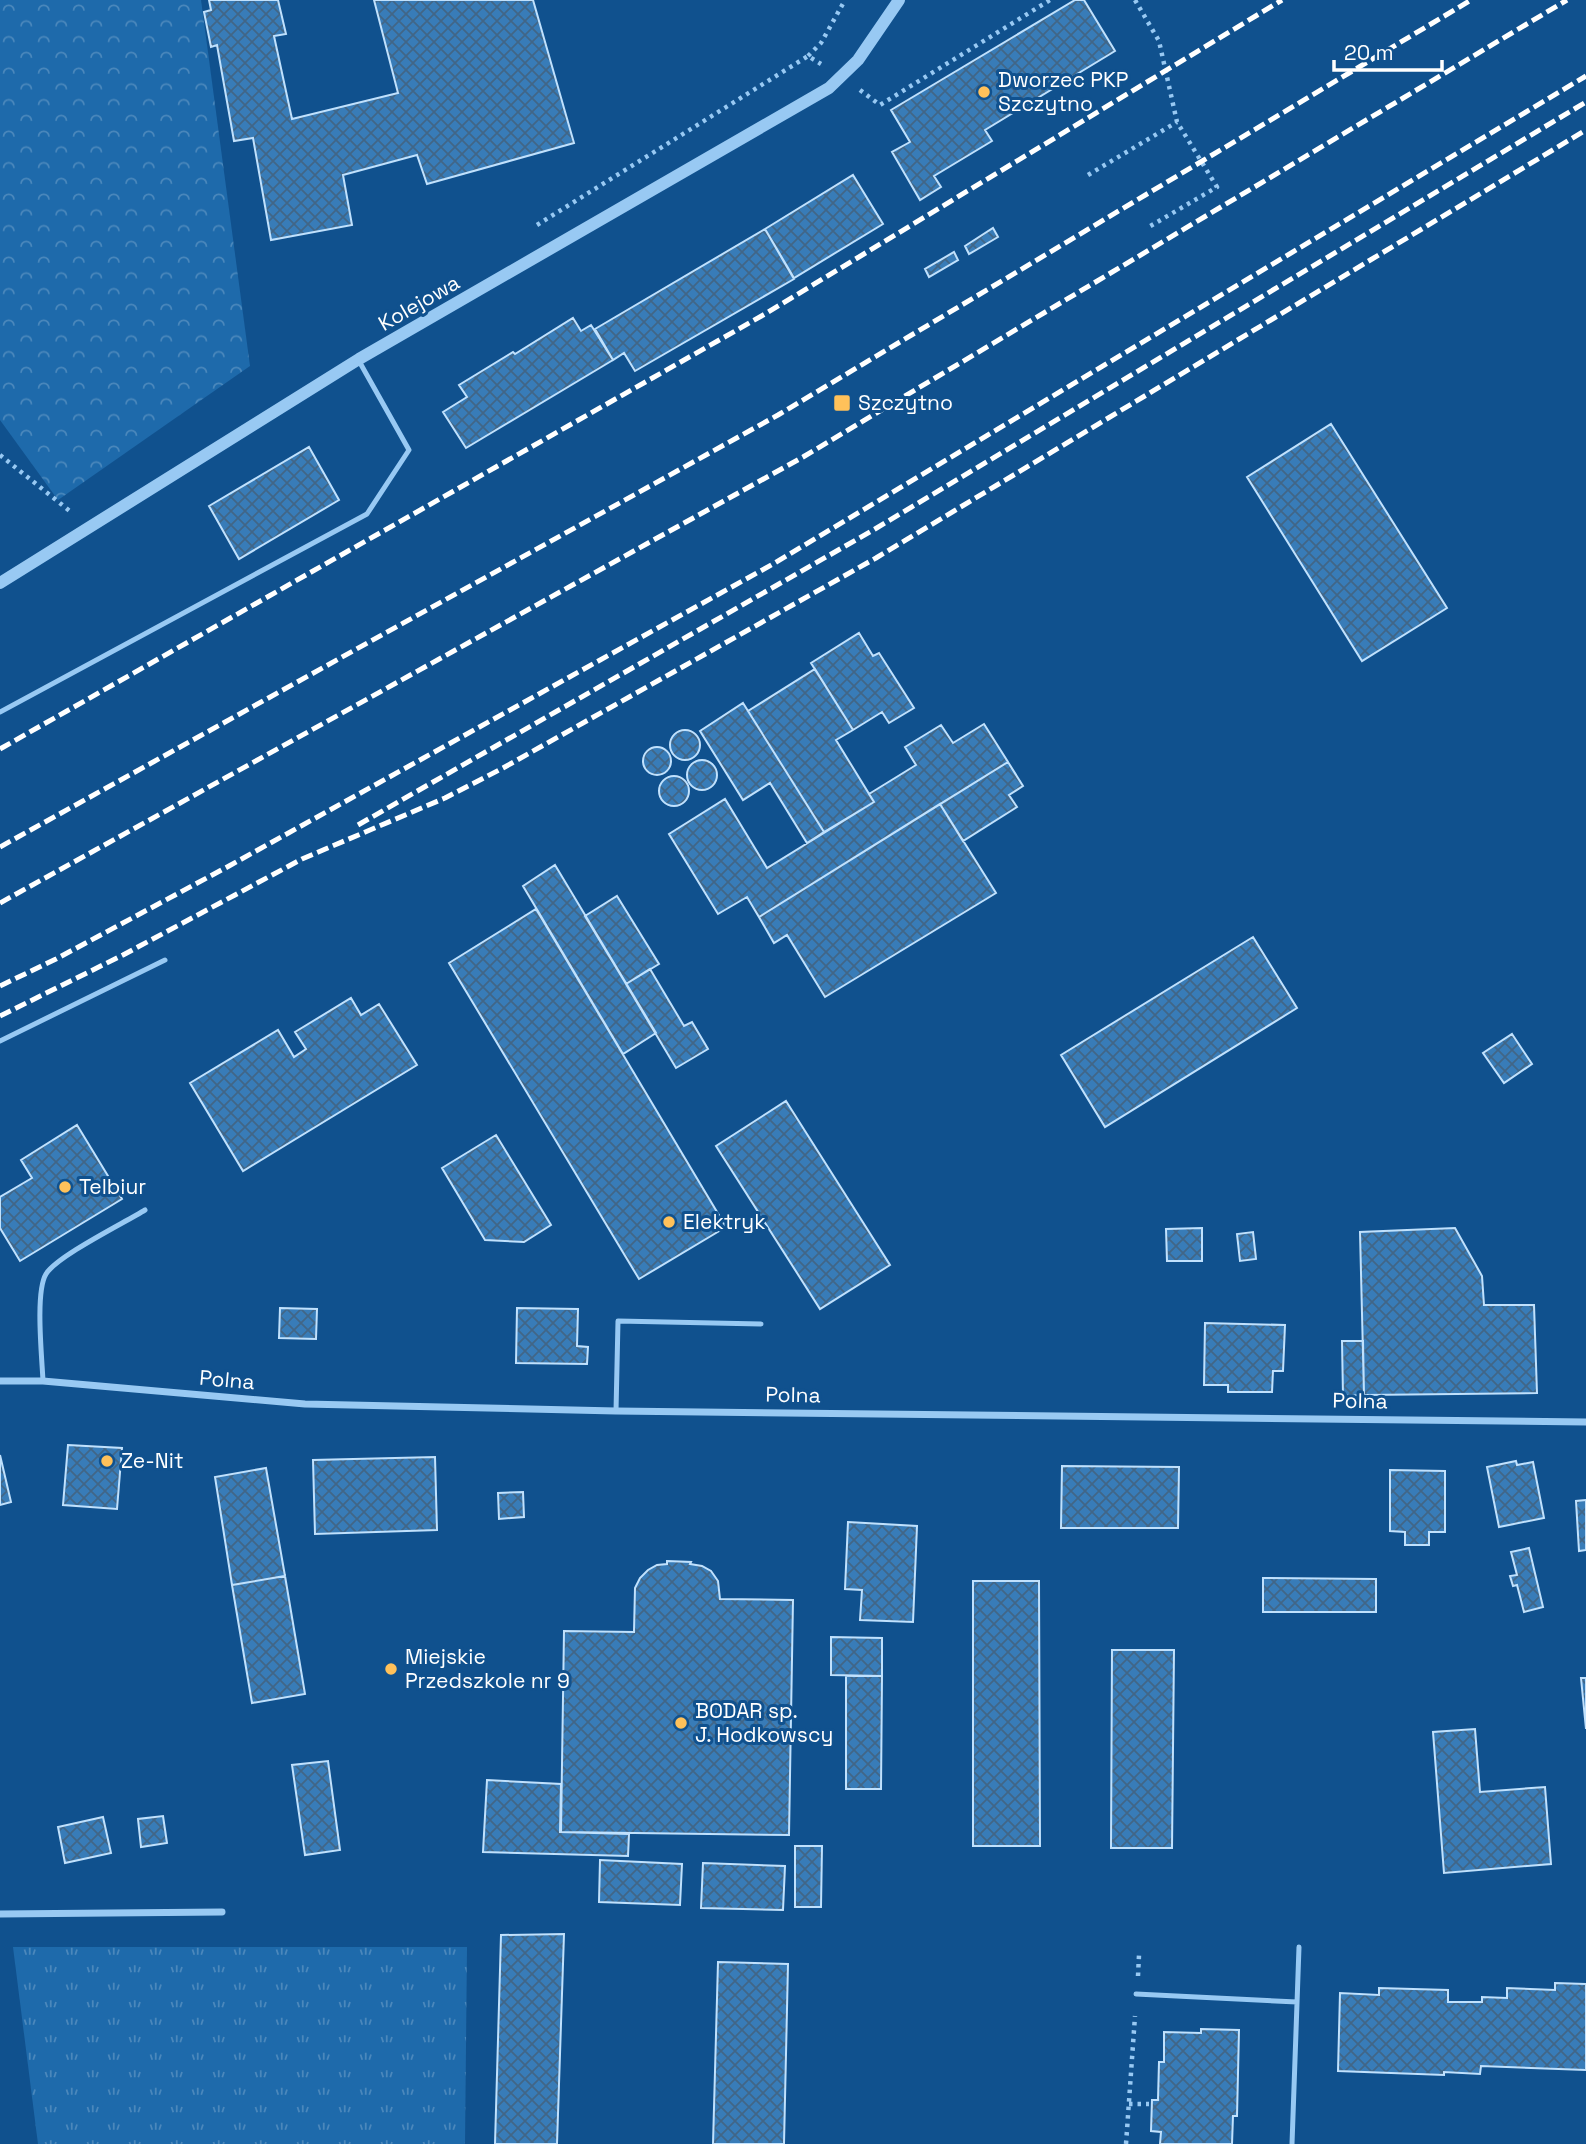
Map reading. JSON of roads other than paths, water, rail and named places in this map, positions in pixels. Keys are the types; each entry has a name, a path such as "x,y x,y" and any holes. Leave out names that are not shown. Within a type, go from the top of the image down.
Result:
{"street":[{"name":"Kolejowa","path":"0,583 359,359 809,101 829,88 858,60 899,0"},
{"name":"Polna","path":"0,1381 43,1381 305,1404 615,1411 1586,1422"},
{"path":"0,1914 222,1912"}],"lane":[{"path":"0,712 367,514 409,450 359,359"},
{"path":"0,1041 165,960"},
{"path":"43,1381 40,1291 46,1274 59,1261 145,1210"},
{"path":"615,1411 618,1321 761,1324"},
{"path":"1292,2144 1299,1947"},
{"path":"1136,1994 1297,2002"}],"railway":[{"path":"0,749 765,314 1282,0"},
{"path":"0,847 778,415 1471,0"},
{"path":"0,903 803,457 1567,0"},
{"path":"0,986 229,866 773,564 1586,76"},
{"path":"358,825 875,529 1586,102"},
{"path":"0,1016 123,955 302,859 445,798 503,768 876,558 1586,130"}],"place":[{"name":"Dworzec PKP Szczytno","path":"984,92"},
{"name":"Szczytno","path":"842,403"},
{"name":"Telbiur","path":"65,1187"},
{"name":"Elektryk","path":"669,1222"},
{"name":"Ze-Nit","path":"107,1461"},
{"name":"Miejskie Przedszkole nr 9","path":"391,1669"},
{"name":"BODAR sp. J. Hodkowscy","path":"681,1723"}]}
